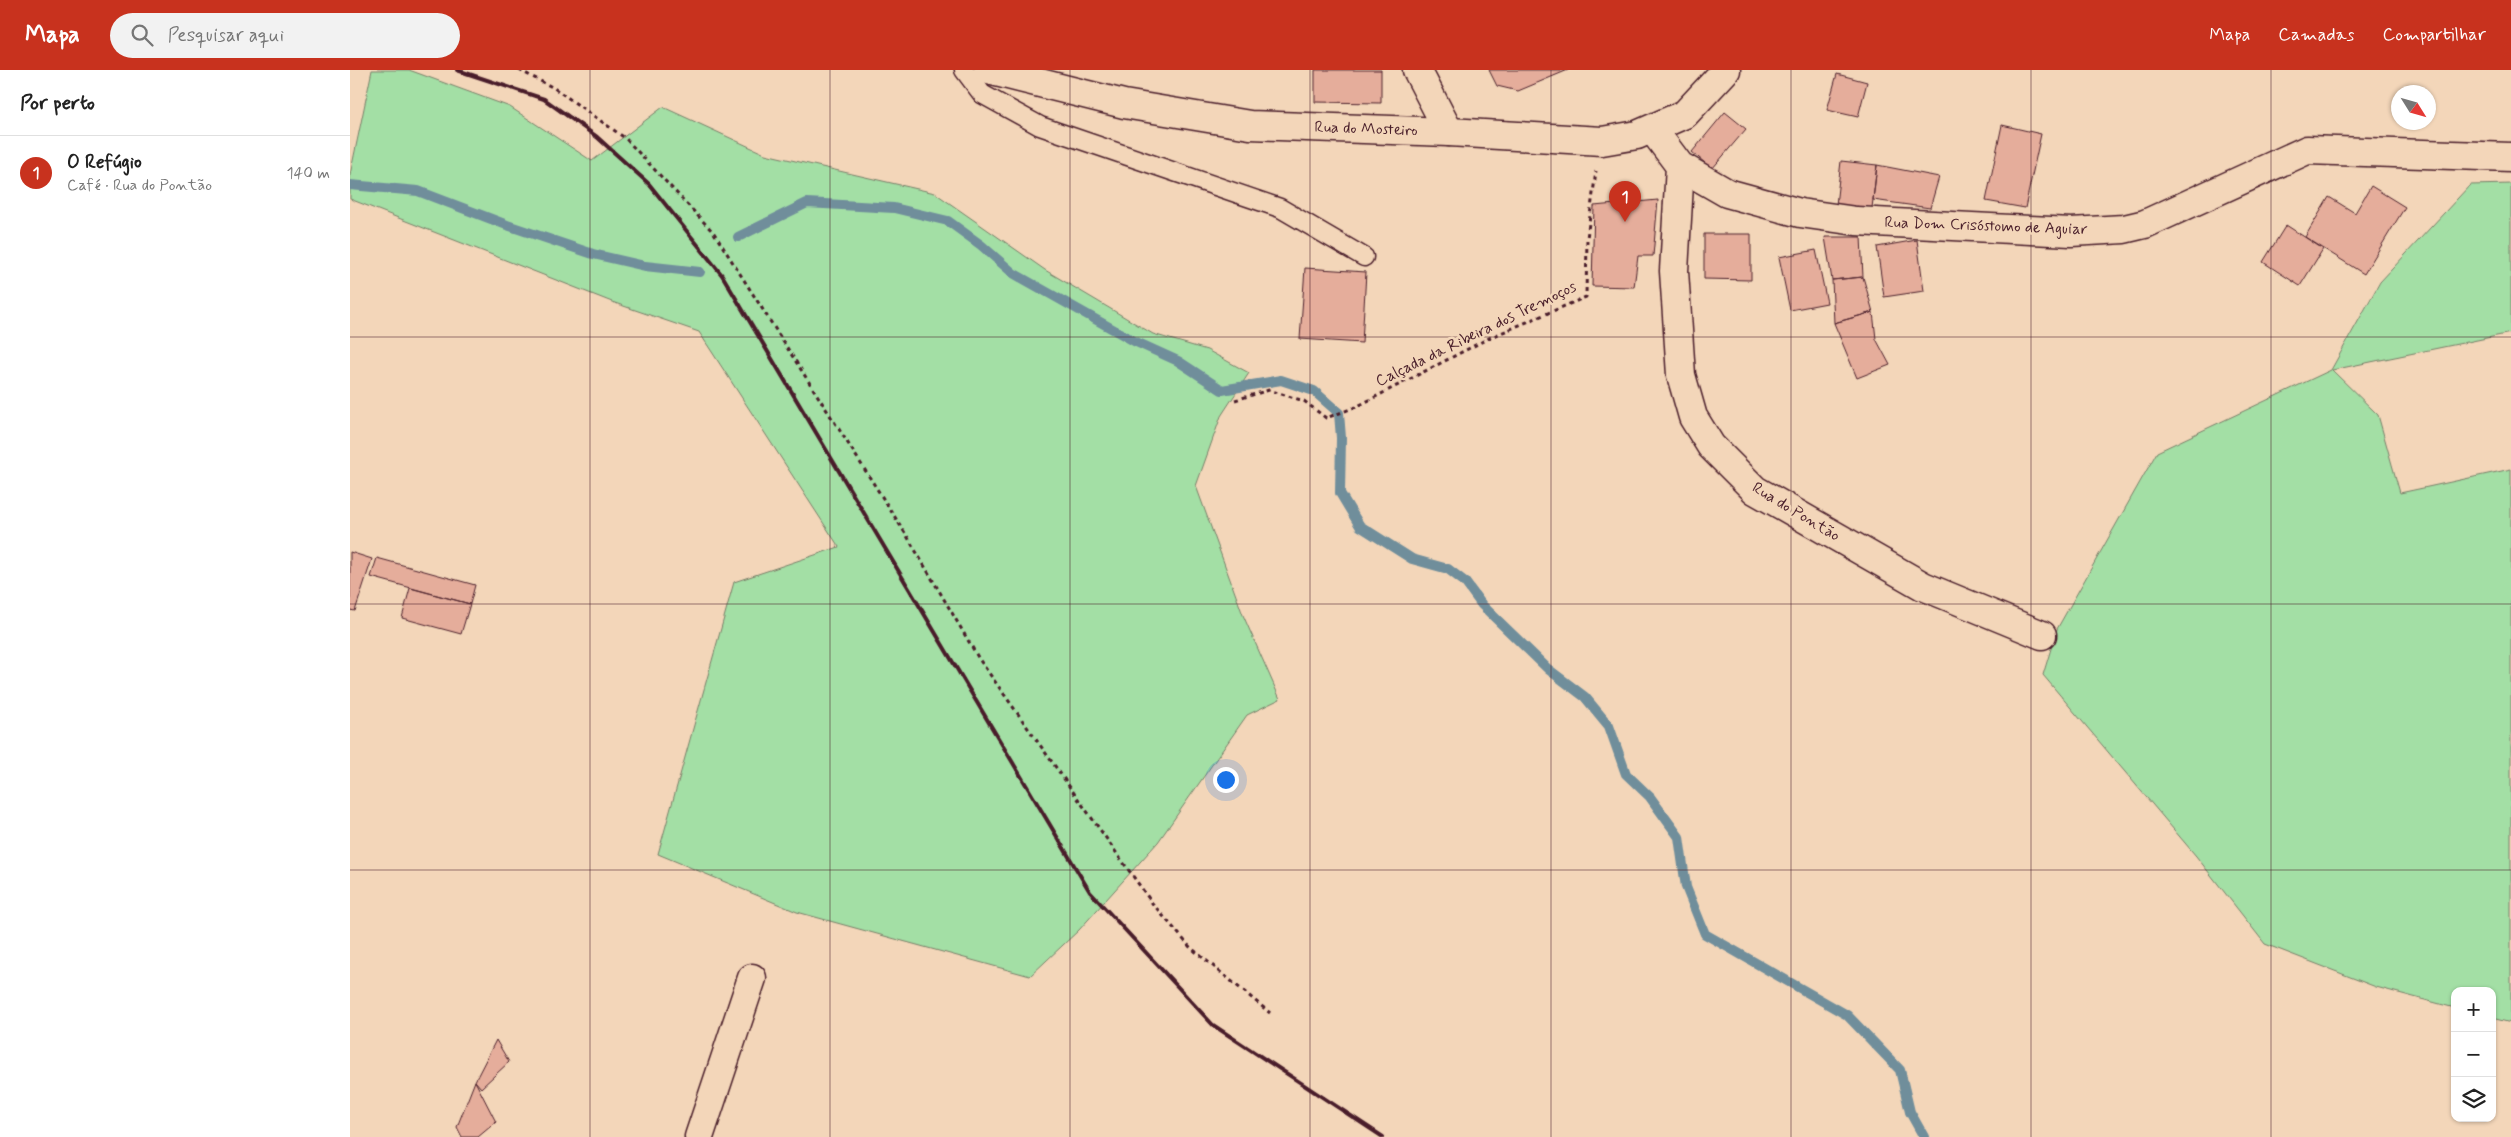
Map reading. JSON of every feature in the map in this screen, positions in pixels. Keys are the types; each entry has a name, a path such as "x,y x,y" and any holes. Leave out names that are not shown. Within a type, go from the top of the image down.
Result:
{"street":[{"name":"Rua do Mosteiro","path":"988,70 1124,104 1250,125 1449,132 1602,141 1653,130 1685,114 1726,70"},
{"path":"1417,70 1449,132"},
{"name":"Rua Dom Crisóstomo de Aguiar","path":"1653,130 1680,166 1727,193 1800,213 1856,221 2071,232 2124,229 2145,224 2307,150 2511,157"},
{"name":"Rua do Pontão","path":"1680,166 1674,271 1681,375 1693,416 1711,446 1755,490 1923,586 2042,635"},
{"path":"699,1137 752,978"}],"lane":[{"path":"964,70 982,94 1040,126 1280,208 1364,257"}],"path":[{"path":"519,70 554,88 624,138 714,233 907,536 979,659 1152,903 1190,947 1270,1013"},
{"name":"Calçada da Ribeira dos Tremoços","path":"1235,400 1269,390 1304,401 1326,418 1356,407 1489,338 1586,297 1587,238 1602,141"}],"green space":[{"path":"372,70 409,70 510,107 592,161 663,107 765,154 935,193 1045,270 1153,334 1207,350 1249,373 1221,416 1196,486 1243,615 1280,699 1247,715 1158,842 1079,930 1030,976 797,912 658,854 734,582 839,547 699,332 612,302 350,199 350,175"},
{"path":"2511,184 2511,333 2332,370 2378,415 2400,493 2511,469 2511,1023 2496,1019 2496,987 2451,987 2451,1007 2376,987 2265,944 2196,856 2043,675 2057,629 2157,452 2331,370 2380,282 2470,185"}],"building":[{"path":"1315,70 1381,70 1381,103 1315,102"},
{"path":"1489,70 1568,70 1518,91 1497,86"},
{"path":"1837,74 1867,82 1858,117 1827,110"},
{"path":"1725,112 1746,129 1712,169 1692,152"},
{"path":"2002,125 2041,134 2025,208 1986,201"},
{"path":"1841,161 1877,165 1872,208 1836,205"},
{"path":"1877,165 1939,177 1930,208 1873,200"},
{"path":"2371,186 2405,207 2364,274 2305,237 2329,197 2355,213"},
{"path":"1658,200 1653,256 1638,256 1634,287 1592,286 1594,206"},
{"path":"2286,225 2323,249 2300,286 2263,262"},
{"path":"1704,234 1751,234 1751,280 1704,279"},
{"path":"1825,237 1861,237 1863,277 1832,280"},
{"path":"1917,240 1924,291 1884,297 1877,247"},
{"path":"1816,250 1827,303 1790,310 1779,257"},
{"path":"1305,268 1366,272 1362,343 1300,339"},
{"path":"1863,277 1873,312 1834,323 1832,280"},
{"path":"1873,312 1876,339 1890,365 1857,378 1834,323"},
{"path":"350,552 372,559 355,611 350,610"},
{"path":"377,558 475,585 470,604 371,577"},
{"path":"410,588 470,604 461,634 402,618"},
{"path":"496,1040 509,1062 481,1088 475,1081"},
{"path":"475,1081 496,1122 478,1137 462,1137 457,1127"}],"waterway":[{"path":"350,185 418,191 507,225 593,254 645,266 700,272"},
{"path":"738,237 807,203 894,208 948,221 981,245 1013,273 1134,341 1178,361 1222,390 1281,380 1314,391 1339,413 1341,438 1340,493 1360,526 1412,559 1448,569 1465,582 1482,605 1548,669 1585,697 1609,726 1626,774 1650,797 1679,837 1686,887 1705,934 1847,1015 1900,1070 1910,1112 1924,1137"}],"railway":[{"path":"457,70 544,99 597,137 649,184 722,275 1090,892 1213,1025 1383,1137"}],"place":[{"name":"O Refúgio","path":"1625,222"}]}
